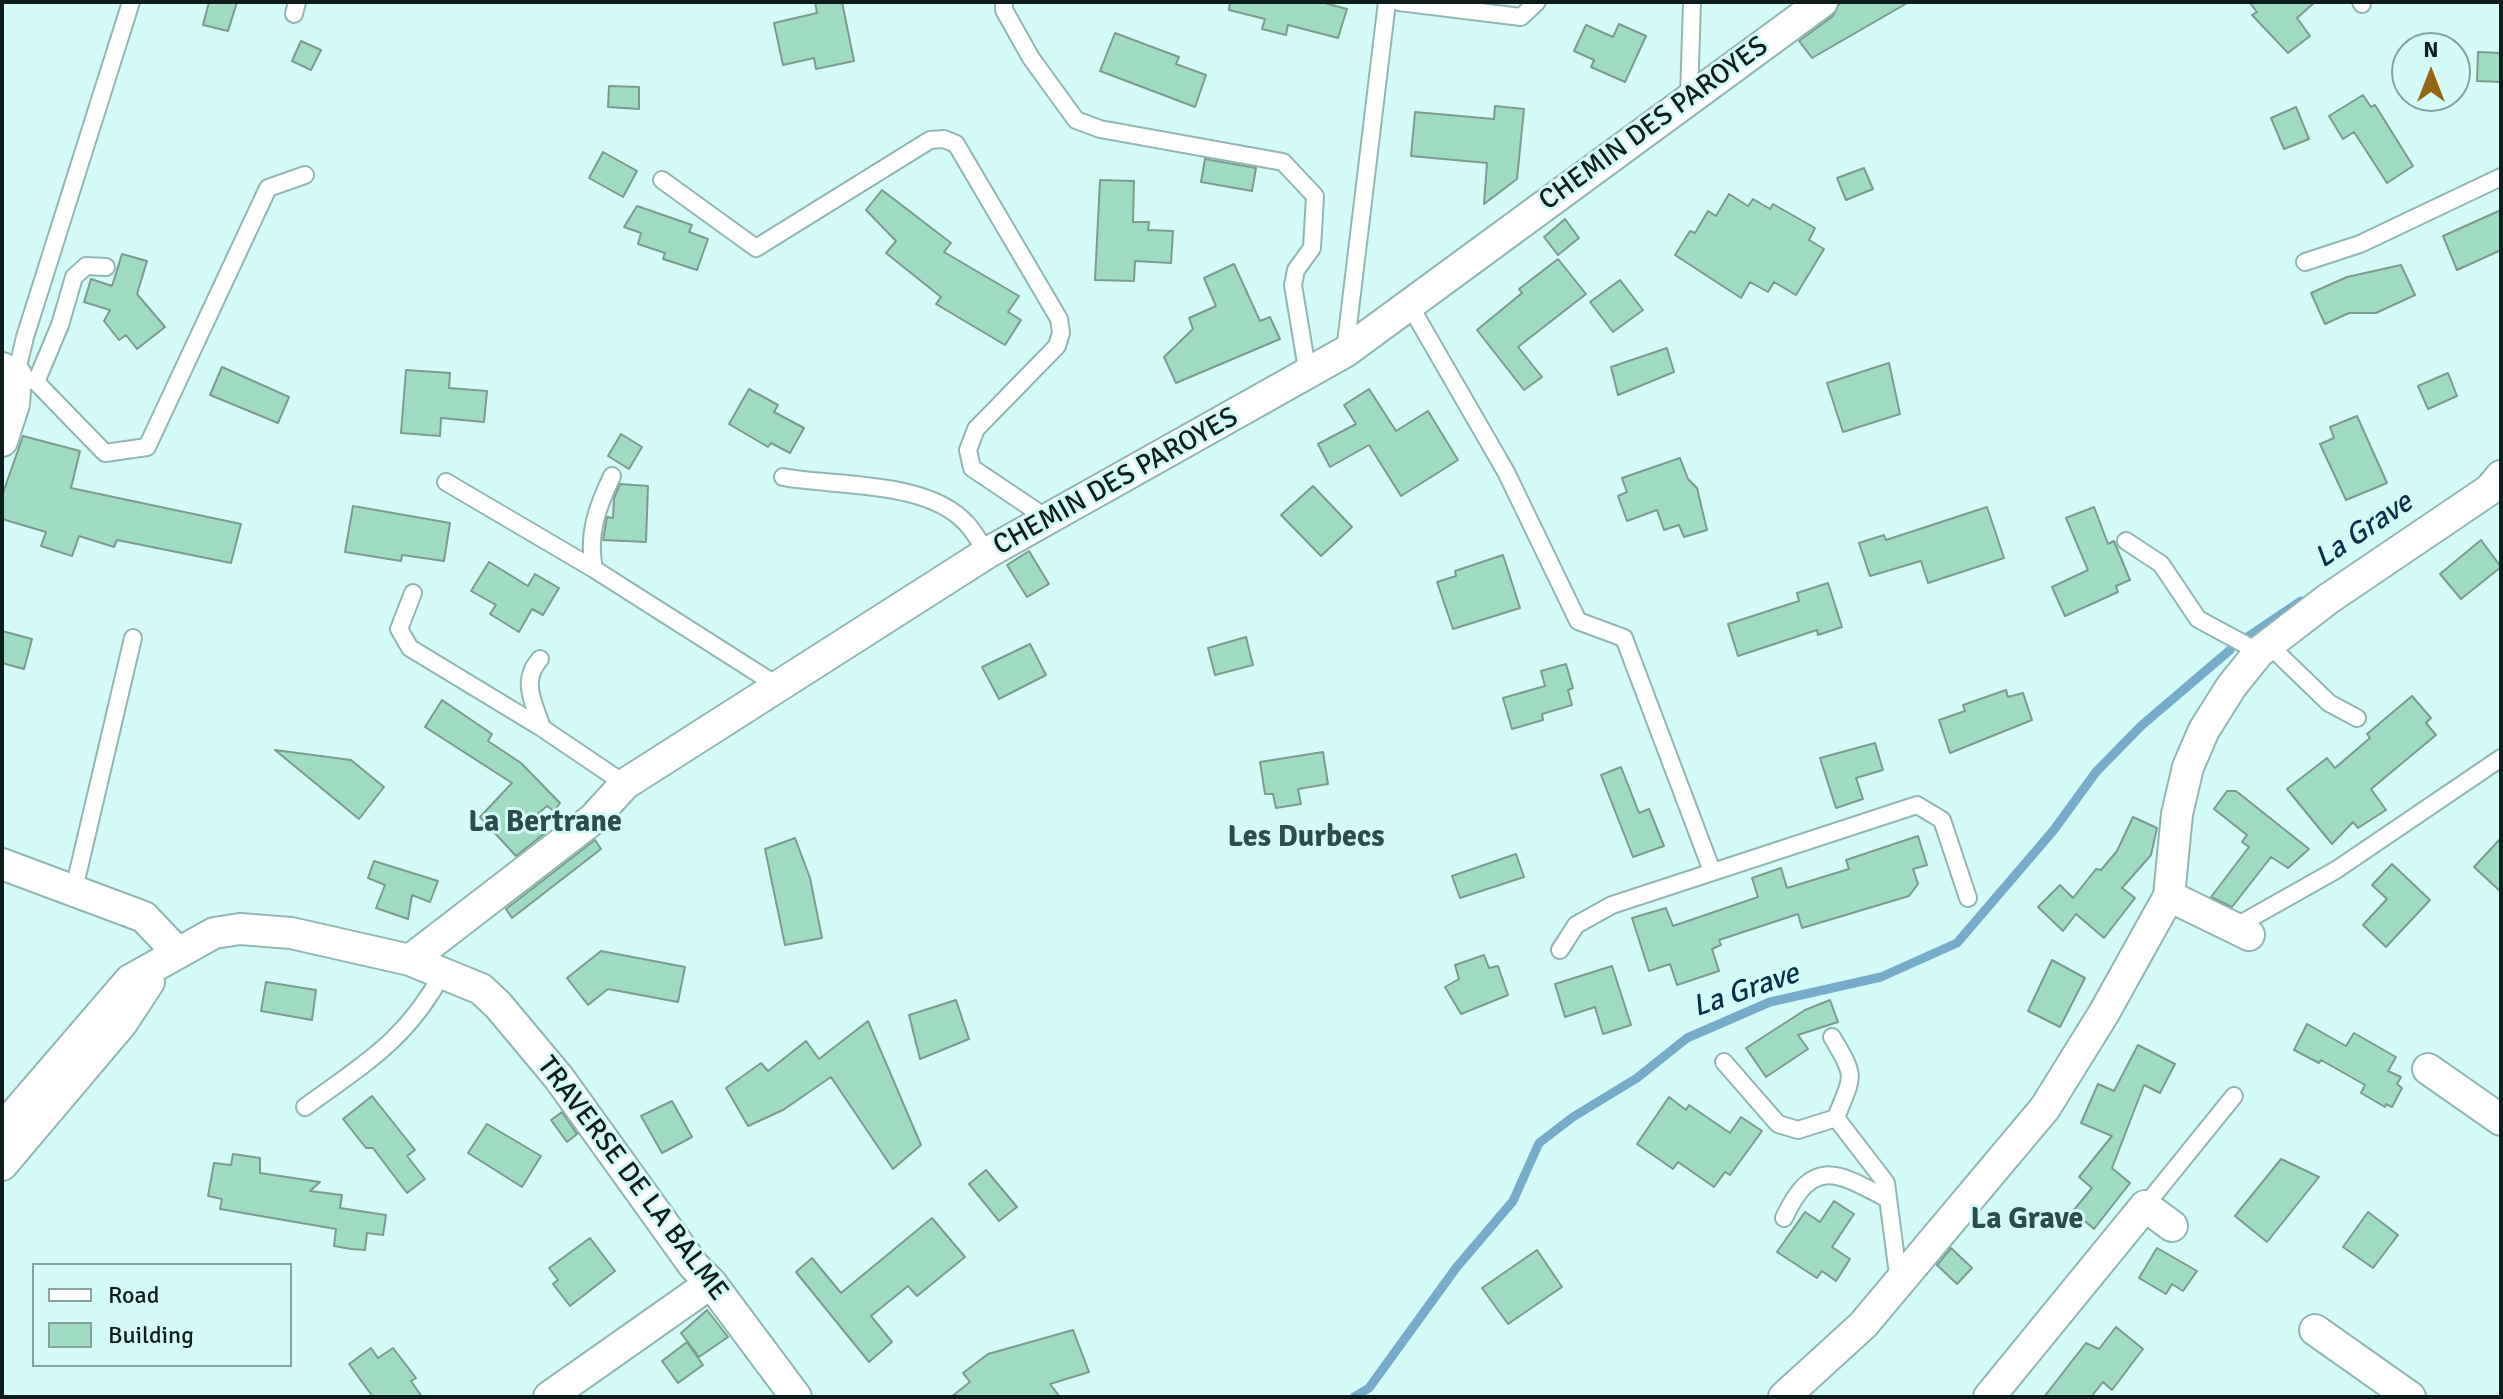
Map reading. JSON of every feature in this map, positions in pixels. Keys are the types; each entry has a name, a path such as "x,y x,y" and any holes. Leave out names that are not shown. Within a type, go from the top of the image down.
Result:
{"street":[{"name":"CHEMIN DES PAROYES","path":"410,960 593,819 625,784 987,553 1345,352 1822,2"},
{"path":"2,441 14,404 18,375"},
{"path":"1784,1397 1863,1325 2045,1108 2104,1013 2169,896 2177,814 2188,767 2204,730 2231,687 2264,649 2328,599 2489,490 2501,476"},
{"path":"2,864 144,917 168,960 122,1023 2,1165"},
{"path":"2169,896 2241,931"},
{"name":"TRAVERSE DE LA BALME","path":"2,1129 130,980 214,933 240,929 291,933 410,960 481,989 498,1005 559,1078 685,1254 711,1283 796,1397"},
{"path":"2428,1069 2501,1120"},
{"path":"1989,1397 2145,1206 2172,1226"},
{"path":"549,1397 711,1283"},
{"path":"2315,1330 2410,1397"}],"lane":[{"path":"18,375 25,337 131,2"},
{"path":"1004,2 1004,10 1031,58 1076,120 1100,129 1283,162 1315,196 1312,248 1296,270 1293,285 1308,375"},
{"path":"1345,352 1387,2"},
{"path":"1399,2 1521,17 1537,2"},
{"path":"1689,97 1692,2"},
{"path":"662,180 756,248 930,140 944,139 956,144 1059,319 1061,333 1057,346 976,429 968,450 972,468 1048,519"},
{"path":"18,375 105,453 147,447 268,188 305,175"},
{"path":"2305,262 2360,244 2501,177"},
{"path":"18,375 60,325 74,277 86,266 106,267"},
{"path":"1409,304 1506,472 1578,621 1624,638 1712,871"},
{"path":"594,569 590,546 595,511 612,476"},
{"path":"783,477 888,489 928,499 965,521 987,553"},
{"path":"446,482 594,569 778,686"},
{"path":"2126,541 2161,564 2198,619 2264,649 2329,703 2357,718"},
{"path":"413,593 399,629 410,648 542,728 625,784"},
{"path":"74,889 133,638"},
{"path":"540,659 531,669 527,684 542,728"},
{"path":"2241,931 2501,758"},
{"path":"1560,950 1576,925 1612,905 1917,805 1942,820 1968,898"},
{"path":"305,1107 393,1043 448,974"},
{"path":"1832,1037 1852,1070 1852,1079 1836,1118"},
{"path":"1724,1062 1778,1124 1798,1130 1836,1118"},
{"path":"2145,1206 2234,1096"},
{"path":"1836,1118 1886,1183 1899,1282"},
{"path":"1784,1218 1804,1183 1818,1175 1843,1177 1886,1198"}],"building":[{"path":"209,2 237,2 228,31 203,25"},
{"path":"815,2 842,2 854,61 816,69 814,58 783,65 774,23 817,13"},
{"path":"1230,2 1321,2 1347,9 1338,38 1288,25 1286,35 1262,29 1265,19 1229,10"},
{"path":"1840,2 1909,2 1812,58 1799,41 1833,16"},
{"path":"2249,2 2315,2 2297,18 2310,36 2288,53 2252,15 2257,12"},
{"path":"1619,24 1646,36 1625,82 1591,67 1594,60 1574,51 1586,25 1613,37"},
{"path":"1115,33 1179,57 1176,64 1206,75 1195,107 1100,71"},
{"path":"301,41 321,50 311,70 292,61"},
{"path":"2478,52 2501,53 2501,82 2477,81"},
{"path":"609,86 639,87 639,109 608,107"},
{"path":"2363,95 2371,107 2375,105 2413,166 2387,183 2354,132 2343,139 2329,116"},
{"path":"1495,106 1524,109 1517,179 1484,204 1487,163 1411,156 1415,112 1494,119"},
{"path":"2296,107 2309,139 2284,149 2271,118"},
{"path":"603,152 637,171 623,197 589,178"},
{"path":"1205,159 1256,168 1252,191 1201,182"},
{"path":"1864,168 1873,189 1846,200 1837,178"},
{"path":"1100,180 1134,181 1133,222 1149,222 1148,230 1173,231 1171,263 1135,261 1134,281 1095,280"},
{"path":"882,190 951,243 944,252 1019,296 1008,312 1021,320 1005,345 936,304 941,297 886,253 896,241 866,210"},
{"path":"1729,194 1748,206 1753,199 1770,209 1773,204 1815,228 1809,240 1824,249 1796,295 1774,282 1768,292 1750,282 1741,298 1675,255 1690,231 1695,233 1708,211 1716,216"},
{"path":"637,206 692,225 689,232 708,239 697,270 663,259 665,253 638,244 641,233 624,227"},
{"path":"2501,210 2501,250 2457,270 2443,236"},
{"path":"1565,219 1579,238 1558,255 1544,237"},
{"path":"122,254 147,261 137,294 165,327 137,349 126,335 119,340 104,321 110,310 84,302 91,279 112,286"},
{"path":"1558,259 1586,294 1518,347 1542,377 1524,390 1477,330 1522,293 1519,289"},
{"path":"1234,264 1260,321 1270,317 1280,339 1176,383 1164,357 1193,329 1189,318 1216,306 1204,278"},
{"path":"2401,265 2415,295 2376,313 2349,313 2325,324 2311,293 2347,277"},
{"path":"1620,280 1643,310 1613,332 1590,302"},
{"path":"1667,348 1674,372 1618,395 1611,367"},
{"path":"1889,363 1900,414 1843,432 1827,383"},
{"path":"222,367 289,397 278,423 210,395"},
{"path":"406,370 450,373 449,388 487,391 484,422 441,418 440,436 401,433"},
{"path":"2448,373 2457,396 2428,409 2418,386"},
{"path":"749,389 778,405 774,412 804,428 790,453 771,443 768,447 729,424"},
{"path":"1369,389 1396,431 1428,411 1458,460 1401,496 1369,445 1330,467 1318,444 1356,424 1344,405"},
{"path":"2357,416 2387,483 2346,500 2320,444 2334,438 2330,427"},
{"path":"621,434 642,447 629,469 608,456"},
{"path":"23,436 80,451 71,488 241,524 231,563 117,540 114,547 79,536 72,556 41,546 46,532 2,519 3,493"},
{"path":"1680,458 1688,479 1697,488 1707,530 1684,537 1679,525 1664,530 1657,510 1627,521 1618,496 1627,492 1622,478"},
{"path":"620,484 648,486 646,542 603,540 607,517 613,518 614,498"},
{"path":"1313,486 1352,527 1321,556 1281,515"},
{"path":"353,506 450,523 444,561 402,555 401,561 345,552"},
{"path":"1987,507 2004,558 1928,583 1921,561 1870,576 1859,543 1884,535 1886,540"},
{"path":"2094,507 2108,544 2114,541 2130,580 2116,586 2118,592 2065,616 2052,587 2088,570 2066,518"},
{"path":"2481,540 2501,567 2461,599 2440,574"},
{"path":"1029,551 1049,584 1027,597 1007,565"},
{"path":"1503,555 1520,608 1453,629 1437,582 1456,576 1455,571"},
{"path":"489,562 528,586 535,574 559,588 543,615 532,609 519,632 490,614 496,605 471,591"},
{"path":"1828,583 1842,627 1818,635 1817,630 1738,656 1728,624 1799,601 1797,593"},
{"path":"2,631 32,639 24,669 2,663"},
{"path":"1246,637 1253,665 1215,675 1208,648"},
{"path":"1030,644 1046,675 999,699 982,667"},
{"path":"1566,664 1573,688 1568,690 1572,705 1542,714 1543,720 1512,729 1503,698 1545,686 1541,671"},
{"path":"2006,690 2008,697 2023,693 2032,720 1950,753 1939,720 1965,711 1963,705"},
{"path":"2412,696 2431,718 2426,723 2436,735 2371,789 2386,810 2358,828 2353,822 2332,844 2287,789 2327,758 2335,768 2370,738 2367,734"},
{"path":"442,700 492,734 488,741 521,763 560,803 554,811 547,806 532,819 545,833 516,856 480,817 512,783 425,727"},
{"path":"1875,743 1883,770 1856,778 1863,799 1836,808 1820,758"},
{"path":"275,750 351,760 384,787 359,819"},
{"path":"1323,752 1328,784 1298,789 1301,804 1276,808 1273,794 1265,794 1260,762"},
{"path":"1621,767 1639,813 1649,809 1664,846 1633,857 1601,775"},
{"path":"2227,791 2236,791 2309,849 2288,868 2271,857 2232,907 2211,897 2249,847 2242,842 2247,835 2214,809"},
{"path":"2133,817 2157,828 2151,855 2122,888 2135,898 2104,938 2076,914 2063,931 2038,907 2060,885 2073,898 2096,869 2101,870 2117,851"},
{"path":"1918,836 1927,865 1913,869 1918,884 1909,896 1802,928 1798,914 1719,940 1721,945 1712,949 1719,971 1677,985 1670,964 1649,971 1632,918 1666,908 1673,926 1758,897 1752,878 1781,868 1787,888 1849,869 1846,860"},
{"path":"795,838 810,878 822,938 785,945 765,849"},
{"path":"2501,838 2501,892 2474,867"},
{"path":"595,840 601,849 512,918 506,909"},
{"path":"1516,854 1524,877 1460,898 1452,876"},
{"path":"374,861 438,881 430,902 412,895 408,919 376,908 385,885 368,878"},
{"path":"2392,864 2430,900 2386,947 2363,925 2387,899 2372,885"},
{"path":"601,951 685,967 678,1002 608,989 588,1005 567,978"},
{"path":"1484,955 1489,968 1498,966 1508,995 1461,1014 1445,987 1459,979 1455,965"},
{"path":"2052,960 2085,978 2060,1027 2028,1011"},
{"path":"1612,966 1631,1025 1603,1034 1595,1007 1565,1017 1555,984"},
{"path":"266,982 316,990 312,1020 261,1011"},
{"path":"956,1000 969,1039 920,1059 909,1015"},
{"path":"1830,1000 1838,1022 1798,1035 1808,1049 1766,1077 1746,1048 1805,1010"},
{"path":"868,1021 921,1145 893,1169 831,1077 783,1110 748,1126 726,1088 761,1063 768,1071 806,1041 819,1059"},
{"path":"2307,1024 2346,1046 2354,1033 2396,1057 2388,1071 2401,1077 2397,1084 2402,1088 2392,1107 2386,1104 2385,1107 2361,1093 2365,1085 2321,1060 2319,1063 2294,1050"},
{"path":"2138,1045 2175,1064 2160,1093 2144,1085 2112,1168 2130,1183 2094,1229 2073,1211 2092,1188 2079,1177 2112,1136 2081,1123 2098,1084 2114,1091"},
{"path":"372,1096 415,1150 407,1156 425,1179 407,1193 373,1148 366,1148 343,1119"},
{"path":"1669,1097 1686,1110 1689,1105 1730,1133 1741,1117 1762,1131 1730,1175 1725,1172 1714,1187 1678,1162 1673,1169 1637,1144"},
{"path":"672,1101 692,1137 662,1153 641,1116"},
{"path":"562,1112 577,1134 567,1142 551,1120"},
{"path":"487,1124 541,1156 522,1187 468,1153"},
{"path":"233,1154 260,1158 260,1173 320,1182 310,1191 342,1195 340,1208 386,1215 383,1235 367,1233 365,1250 351,1249 334,1246 336,1229 220,1209 222,1199 208,1196 214,1163 231,1165"},
{"path":"2281,1159 2319,1177 2267,1242 2235,1216"},
{"path":"986,1170 1017,1207 999,1221 969,1184"},
{"path":"1834,1201 1854,1214 1832,1247 1850,1259 1836,1281 1822,1271 1817,1278 1777,1252 1805,1212 1820,1222"},
{"path":"2368,1212 2398,1235 2373,1268 2343,1247"},
{"path":"932,1218 965,1257 917,1296 908,1286 871,1316 892,1342 869,1362 796,1272 812,1258 841,1293"},
{"path":"590,1238 615,1271 570,1306 553,1284 558,1280 549,1268"},
{"path":"1951,1248 1972,1268 1957,1284 1937,1265"},
{"path":"2157,1248 2197,1271 2183,1291 2172,1284 2166,1294 2139,1278"},
{"path":"1537,1250 1562,1287 1508,1324 1482,1288"},
{"path":"707,1310 728,1337 699,1357 681,1333"},
{"path":"2116,1327 2143,1349 2112,1390 2103,1382 2091,1397 2044,1397 2086,1343 2099,1349"},
{"path":"1073,1330 1089,1372 1050,1384 1060,1397 951,1397 970,1382 963,1373 988,1354"},
{"path":"687,1342 703,1365 678,1383 662,1361"},
{"path":"371,1348 378,1358 393,1348 416,1378 411,1381 422,1397 373,1397 349,1364"}],"waterway":[{"name":"La Grave","path":"2246,638 2301,601"},
{"name":"La Grave","path":"1354,1397 1369,1388 1456,1268 1513,1201 1539,1143 1573,1117 1637,1078 1687,1038 1770,1002 1881,977 1957,943 2053,831 2096,772 2141,726 2230,650"}],"district":[{"name":"La Bertrane","path":"545,823"},
{"name":"Les Durbecs","path":"1306,838"},
{"name":"La Grave","path":"2027,1220"}]}
